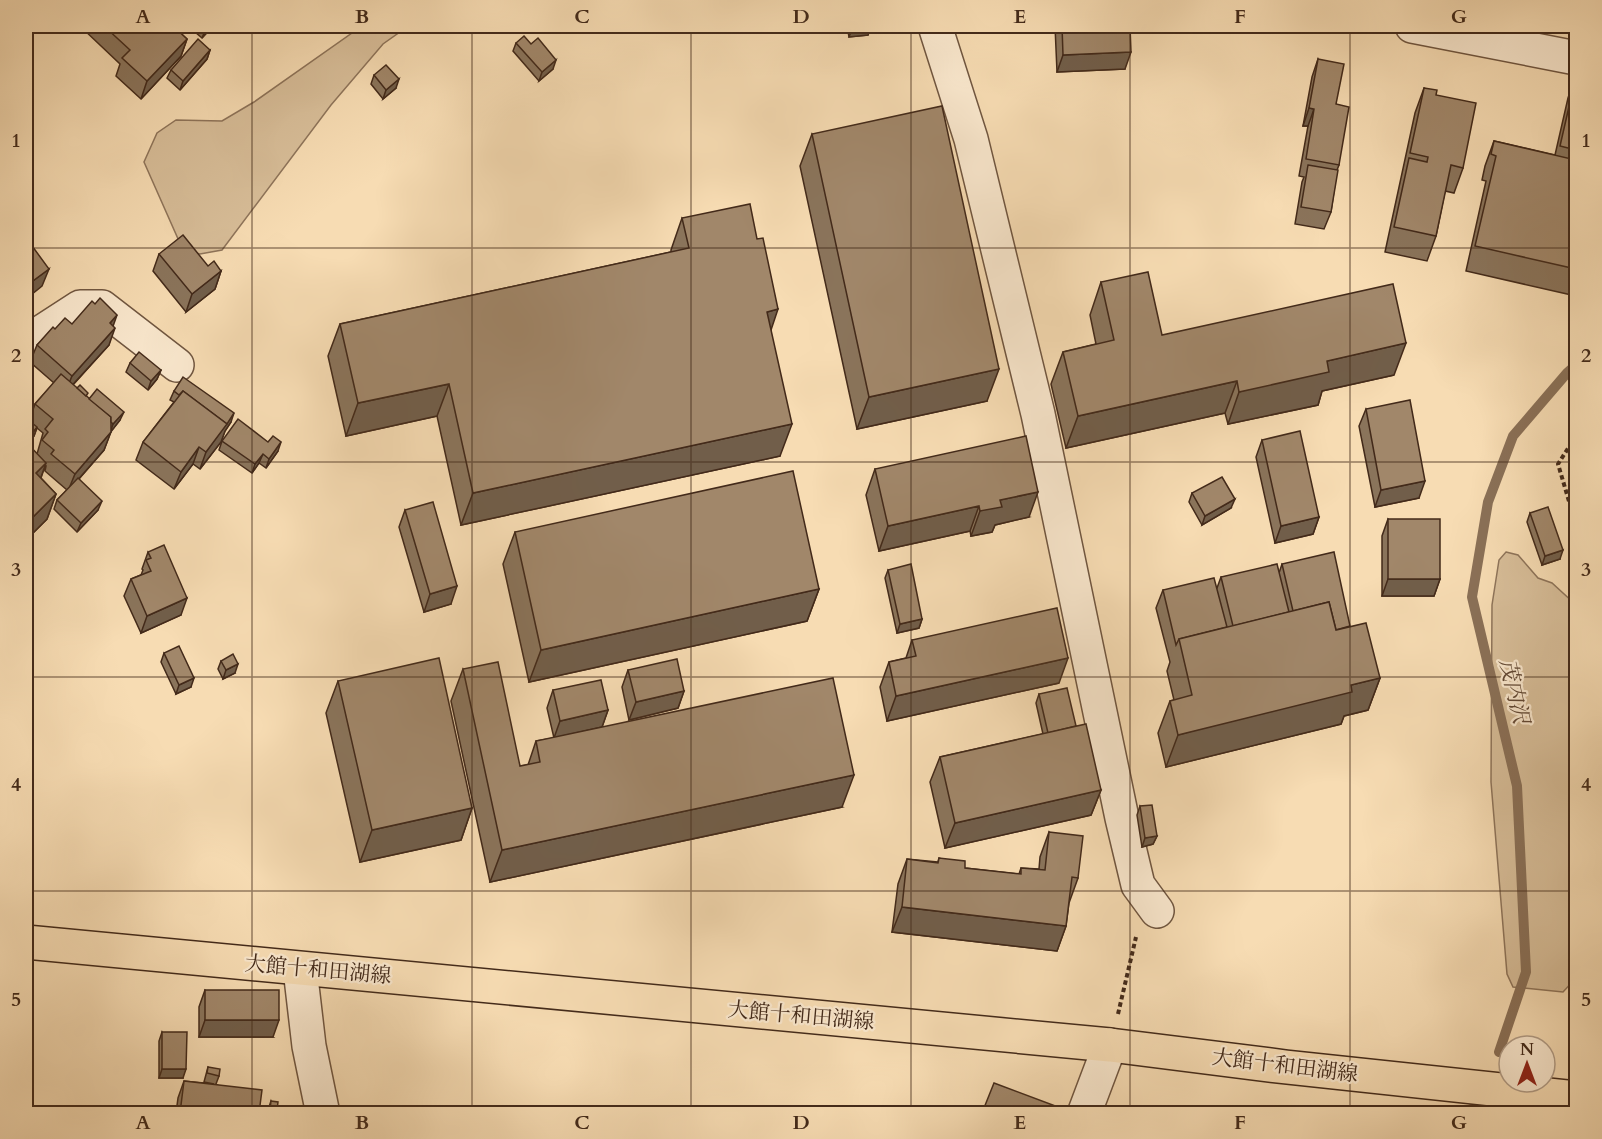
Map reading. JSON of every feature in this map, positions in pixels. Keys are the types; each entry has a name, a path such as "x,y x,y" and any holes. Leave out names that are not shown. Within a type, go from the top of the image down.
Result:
{"main road":[{"name":"大館十和田湖線","path":"26,942 1110,1045 1286,1067 1576,1098"}],"street":[{"path":"935,26 971,139 1035,402 1138,885 1151,903"},
{"path":"1412,26 1576,58"},
{"path":"26,342 80,307 102,307 177,365"},
{"path":"300,969 309,1046 322,1113"},
{"path":"1084,1113 1110,1045"}],"path":[{"path":"1576,436 1558,464 1576,525"},
{"path":"1110,1045 1151,903"}],"shaded area":[{"path":"362,26 404,26 404,29 383,44 331,105 222,250 200,254 183,250 144,162 157,133 176,120 222,121 254,102"},
{"path":"1506,552 1518,555 1538,578 1552,583 1575,604 1575,979 1563,992 1513,987 1507,974 1491,782 1492,605 1499,560"}],"building":[{"path":"104,26 173,26 187,39 147,81 122,58 130,50"},
{"path":"852,26 871,26 852,29"},
{"path":"1062,26 1130,26 1131,52 1063,55"},
{"path":"524,36 531,44 538,38 556,60 542,72 516,43"},
{"path":"198,39 210,50 183,81 171,70"},
{"path":"1318,59 1344,64 1336,104 1349,107 1339,165 1306,159 1314,109 1309,108"},
{"path":"386,65 399,79 386,90 374,75"},
{"path":"1576,76 1576,150 1560,146"},
{"path":"1424,88 1437,90 1436,95 1476,103 1463,168 1451,165 1436,236 1394,227 1409,158 1427,162 1428,157 1410,153"},
{"path":"942,106 999,369 869,397 812,134"},
{"path":"1494,141 1576,160 1576,269 1475,246 1496,156 1491,154"},
{"path":"1308,165 1338,170 1331,212 1301,207"},
{"path":"750,204 757,239 763,238 778,309 767,312 792,424 473,493 449,384 358,403 340,324 689,248 682,218"},
{"path":"26,229 31,237 27,239 49,269 26,286"},
{"path":"183,235 208,266 214,261 221,271 192,294 159,254"},
{"path":"1148,272 1162,335 1393,284 1406,343 1327,361 1329,372 1239,392 1237,381 1078,416 1063,352 1114,340 1101,282"},
{"path":"100,298 117,315 110,323 115,328 72,376 37,345 53,327 55,329 65,318 72,324 92,301 95,304"},
{"path":"139,352 161,370 151,381 130,363"},
{"path":"61,374 111,417 111,432 75,474 51,454 54,450 42,440 48,432 45,429 53,419 35,404"},
{"path":"183,377 234,413 227,424 183,391 179,395 174,391"},
{"path":"80,385 88,393 86,396 77,388"},
{"path":"97,389 124,412 113,424 111,417 89,399"},
{"path":"183,391 227,424 206,452 199,447 181,472 143,442"},
{"path":"1410,400 1425,481 1381,490 1366,409"},
{"path":"26,418 37,427 26,441"},
{"path":"238,419 268,442 273,436 281,442 269,459 263,454 255,464 222,441"},
{"path":"1300,431 1319,517 1281,526 1262,440"},
{"path":"1026,436 1038,492 1000,500 1002,507 980,511 979,506 888,526 875,469"},
{"path":"26,442 46,463 36,473 56,494 26,524"},
{"path":"793,471 819,589 541,650 515,532"},
{"path":"1222,477 1235,499 1205,516 1192,493"},
{"path":"78,478 102,501 81,523 57,500"},
{"path":"433,502 457,586 430,594 405,510"},
{"path":"1548,507 1563,550 1545,556 1530,513"},
{"path":"1388,519 1440,519 1440,579 1388,579"},
{"path":"164,545 187,598 147,616 131,579 151,571 146,560 151,558 148,552"},
{"path":"1334,552 1350,626 1336,630 1329,602 1293,611 1282,564"},
{"path":"911,564 922,619 900,624 888,570"},
{"path":"1277,564 1289,612 1233,626 1221,577"},
{"path":"1214,578 1227,627 1179,639 1176,645 1163,590"},
{"path":"1329,602 1336,630 1366,623 1380,678 1351,685 1352,692 1178,735 1170,701 1192,695 1179,639"},
{"path":"1057,608 1068,658 896,696 889,662 916,656 912,640"},
{"path":"179,646 194,678 179,685 164,653"},
{"path":"233,654 238,664 226,670 221,661"},
{"path":"439,658 472,808 372,830 338,681"},
{"path":"677,659 684,691 636,702 628,670"},
{"path":"498,662 520,766 540,762 536,741 833,678 854,775 502,850 463,669"},
{"path":"601,680 608,710 560,721 553,690"},
{"path":"1067,688 1076,726 1048,733 1039,694"},
{"path":"1086,724 1101,790 955,823 940,757"},
{"path":"1152,805 1157,836 1145,838 1140,806"},
{"path":"1049,832 1083,836 1078,878 1072,877 1066,926 902,907 907,859 938,863 939,858 965,861 965,868 1021,874 1021,868 1045,870"},
{"path":"205,990 279,990 279,1020 205,1020"},
{"path":"162,1032 187,1032 186,1069 162,1069"},
{"path":"208,1067 220,1069 219,1076 207,1073"},
{"path":"184,1081 262,1090 259,1113 180,1113"},
{"path":"994,1083 1066,1110 1065,1113 982,1113"},
{"path":"271,1101 278,1102 277,1110 270,1109"}],"waterway":[{"name":"茂内沢","path":"1505,1034 1526,972 1517,786 1472,597 1488,502 1513,436 1576,365"},
{"name":"茂内沢","path":"1469,1114 1471,1109"}]}
